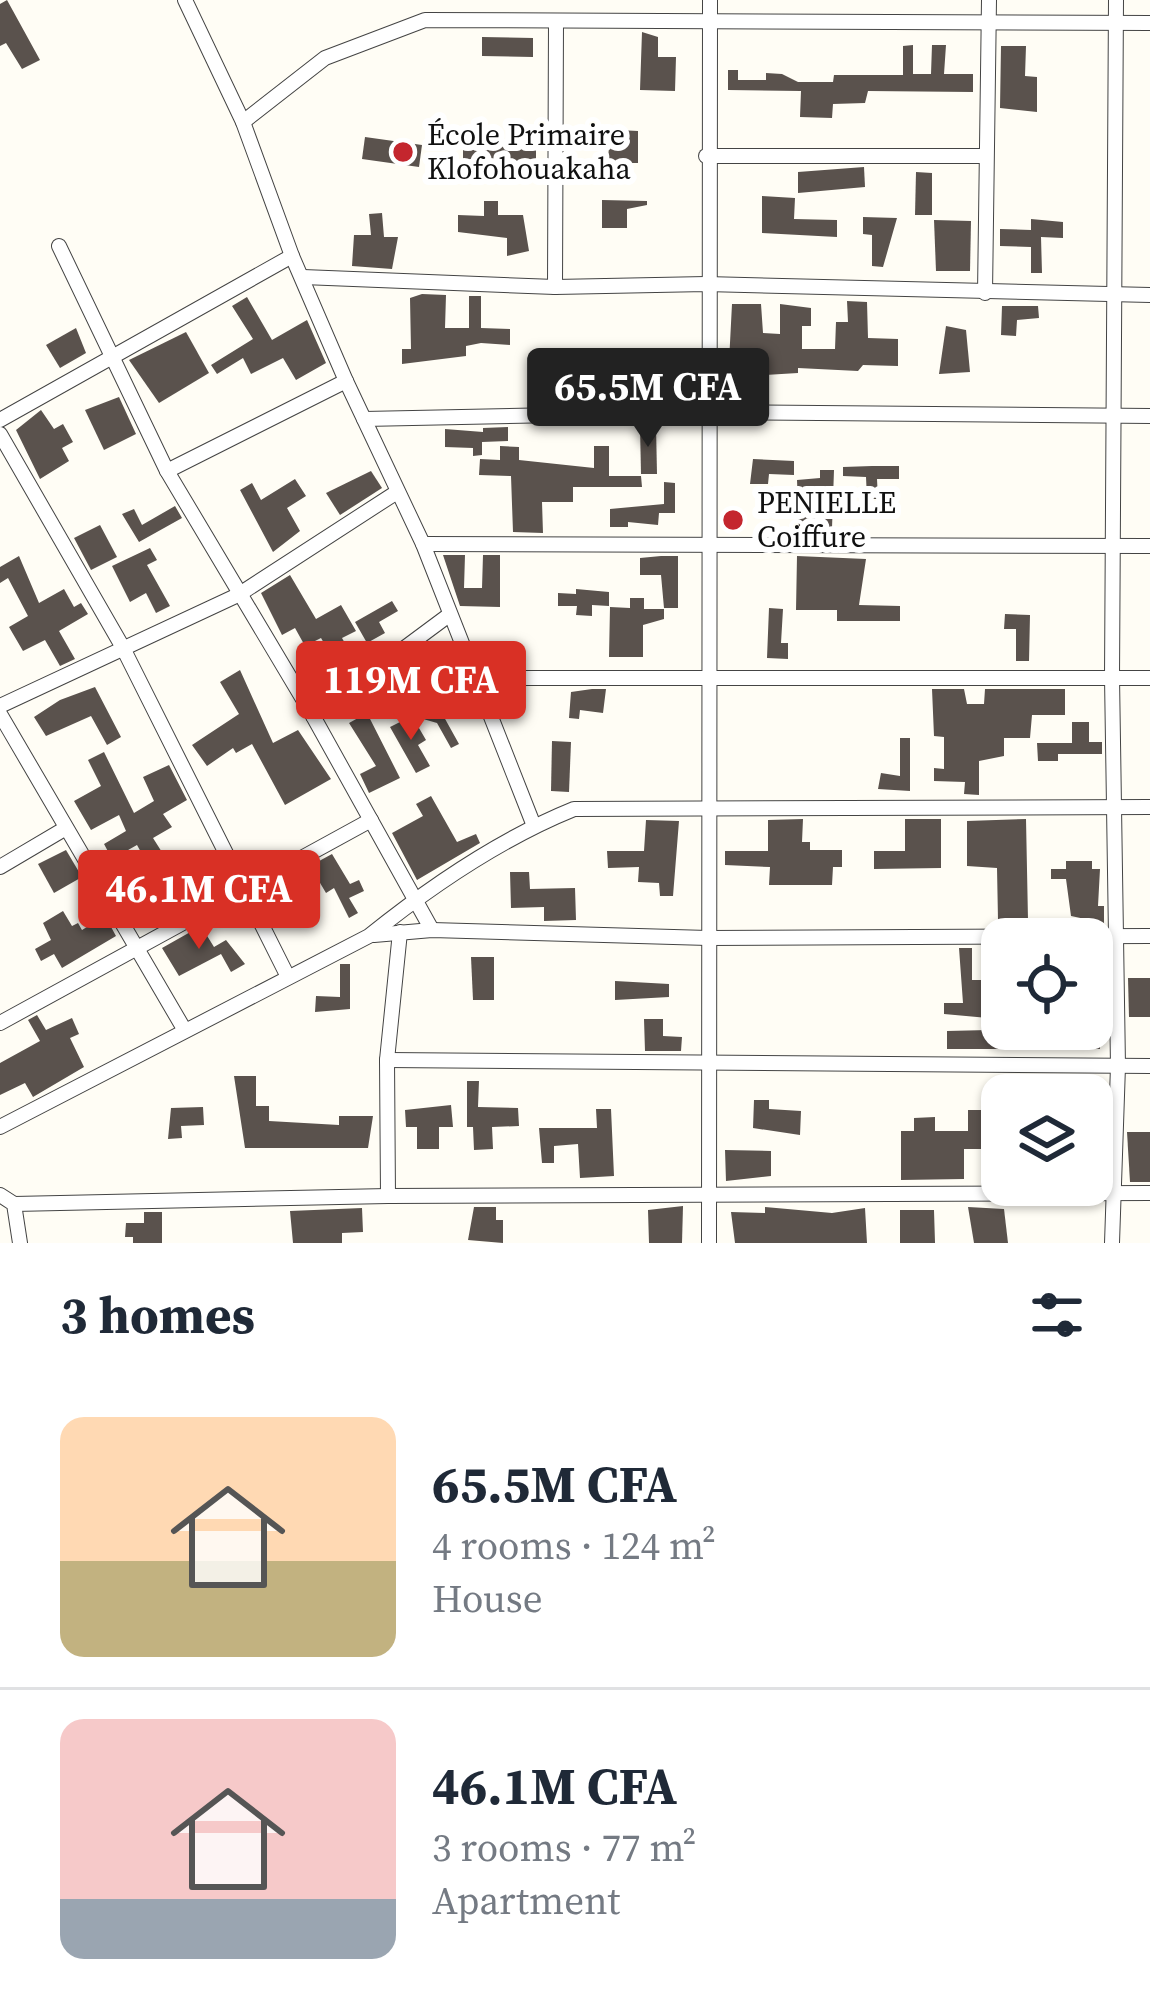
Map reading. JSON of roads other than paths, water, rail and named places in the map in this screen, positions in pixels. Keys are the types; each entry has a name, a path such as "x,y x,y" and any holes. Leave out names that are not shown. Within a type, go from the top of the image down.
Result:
{"street":[{"path":"185,0 243,122 292,256 346,381 424,544 534,826"},
{"path":"425,20 426,0"},
{"path":"709,1243 706,156 710,0"},
{"path":"985,293 988,0"},
{"path":"1113,1146 1118,1066 1112,677 1116,0"},
{"path":"243,122 325,58 425,20 988,26 1150,23"},
{"path":"555,287 556,22"},
{"path":"706,156 986,156"},
{"path":"59,246 167,471 313,716 432,930"},
{"path":"0,420 292,256"},
{"path":"303,278 555,287 706,284 1150,296"},
{"path":"167,471 346,381"},
{"path":"364,419 707,412 1150,416"},
{"path":"0,434 122,646 287,975"},
{"path":"184,1029 0,710 122,646 238,595 397,492"},
{"path":"424,544 1150,546"},
{"path":"313,716 449,615"},
{"path":"476,678 1150,677"},
{"path":"0,1127 369,936 414,899 534,826 574,809 1150,807"},
{"path":"0,1023 371,820"},
{"path":"0,867 66,827"},
{"path":"369,936 432,930 708,938 1150,936"},
{"path":"388,1196 387,1060 400,932"},
{"path":"387,1060 1150,1066"},
{"path":"1113,1194 1150,1193"},
{"path":"0,1195 14,1204 388,1196 981,1195"},
{"path":"14,1204 20,1243"},
{"path":"1110,1206 1112,1243"}],"place":[{"name":"École Primaire Klofohouakaha","path":"403,152"},
{"name":"PENIELLE Coiffure","path":"733,520"}]}
